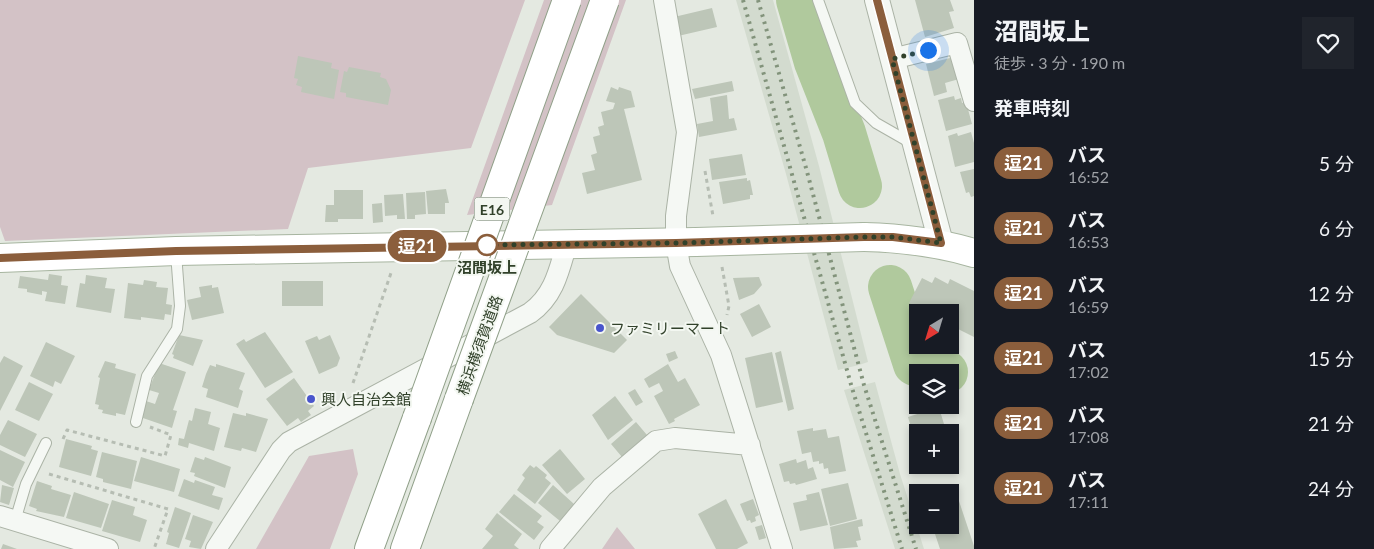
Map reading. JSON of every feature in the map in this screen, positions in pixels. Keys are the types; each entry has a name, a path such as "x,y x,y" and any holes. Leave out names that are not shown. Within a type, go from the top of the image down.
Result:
{"main road":[{"name":"E16","path":"368,549 567,0"},
{"name":"横浜横須賀道路","path":"405,549 605,0"},
{"path":"2,258 176,251 864,237 893,237 941,243 974,253"}],"street":[{"path":"664,0 687,132 676,216 686,242 680,266 721,355 782,549"},
{"path":"877,0 941,243"},
{"path":"892,59 957,43 974,101"},
{"path":"216,549 280,450 289,442 530,313 542,304 555,284 567,243"},
{"path":"550,549 602,487 656,441 676,438 750,445"},
{"path":"8,518 108,549"}],"lane":[{"path":"818,0 855,103 876,123 915,145"},
{"path":"136,422 146,376 177,329 180,306 176,251"},
{"path":"8,518 46,443"}],"path":[{"path":"342,414 392,270"},
{"path":"59,447 67,430 165,456 171,435 136,422"},
{"path":"51,465 46,474 168,509 154,549"}],"shaded area":[{"path":"0,0 525,0 471,148 308,168 288,229 5,241 0,227"},
{"path":"544,0 626,0 552,205 467,215"},
{"path":"736,0 773,0 819,166 868,362 838,370 786,174"},
{"path":"875,382 909,502 909,534 919,534 924,549 895,549 844,390"},
{"path":"353,449 358,474 330,549 256,549 309,456"},
{"path":"617,527 635,549 602,549"}],"building":[{"path":"915,0 950,0 954,11 949,12 954,28 925,37"},
{"path":"712,8 717,27 678,36 674,17"},
{"path":"298,56 332,63 331,68 339,70 334,99 301,92 302,87 296,85 298,79 294,78"},
{"path":"950,58 955,61 959,79 945,83 947,92 934,96 926,64"},
{"path":"349,67 381,73 380,77 386,79 391,90 388,105 346,97 346,93 340,92 344,71 347,72"},
{"path":"732,81 734,91 695,99 692,89"},
{"path":"611,87 618,90 619,87 631,91 635,107 624,109 642,180 587,194 582,173 595,170 591,155 597,153 593,137 600,135 598,127 604,125 601,112 613,109 615,103 606,101"},
{"path":"727,95 729,119 734,118 737,130 699,137 697,124 713,121 710,98"},
{"path":"954,96 955,100 961,98 962,103 966,102 972,124 946,131 938,100"},
{"path":"971,132 974,143 974,162 955,167 948,136 957,133 958,136"},
{"path":"742,154 746,175 712,180 709,159"},
{"path":"974,169 974,196 971,197 969,192 966,193 960,172"},
{"path":"747,178 747,181 750,180 753,195 750,195 750,199 723,204 719,182"},
{"path":"446,189 449,203 445,203 445,214 428,214 426,191"},
{"path":"334,190 363,190 363,219 338,219 338,222 325,222 326,205 334,205"},
{"path":"425,192 426,214 415,215 415,219 407,219 406,193"},
{"path":"403,194 405,219 397,219 397,215 385,216 384,195"},
{"path":"382,203 383,222 373,223 372,204"},
{"path":"49,274 62,276 61,285 68,286 65,304 45,301 47,292 42,291 42,295 27,292 27,289 18,288 20,276 48,280"},
{"path":"86,275 107,278 105,288 115,289 111,313 76,307 80,283 85,284"},
{"path":"759,277 762,285 754,294 739,300 733,278"},
{"path":"935,277 948,284 950,279 974,291 974,337 959,330 959,304 909,303 922,278 932,283"},
{"path":"144,280 157,282 156,287 168,288 166,304 172,305 171,315 165,314 164,320 141,317 141,320 124,318 128,283 143,285"},
{"path":"282,281 323,281 323,306 282,306"},
{"path":"212,285 212,288 218,287 224,313 192,320 187,300 201,297 199,287"},
{"path":"581,294 627,340 614,353 557,335 549,327"},
{"path":"759,304 771,327 752,337 740,314"},
{"path":"265,332 293,372 265,388 236,344 244,339 246,342"},
{"path":"179,335 203,340 193,366 173,358 174,355 172,354"},
{"path":"330,335 340,358 337,366 319,374 305,341 317,336 319,340"},
{"path":"46,342 75,356 61,384 55,381 53,387 30,376"},
{"path":"675,351 678,358 669,362 666,354"},
{"path":"781,351 794,409 788,411 775,353"},
{"path":"772,352 783,402 756,408 745,358"},
{"path":"4,356 23,366 0,411 0,363"},
{"path":"105,361 116,364 115,368 136,374 125,415 116,413 116,416 102,413 103,410 98,409 99,405 95,404 100,378 98,377"},
{"path":"159,363 186,372 173,410 177,411 172,428 140,417 146,401 155,404 159,393 149,390"},
{"path":"216,364 245,373 239,389 243,391 238,408 206,397 208,389 202,387 210,365 216,367"},
{"path":"668,364 678,382 685,378 700,405 674,419 675,421 669,424 654,396 663,391 659,383 649,388 644,379"},
{"path":"294,378 314,406 308,411 311,415 301,422 298,418 287,426 266,399"},
{"path":"29,382 53,394 39,421 15,410"},
{"path":"635,389 643,402 636,406 628,393"},
{"path":"615,396 633,420 608,440 592,415"},
{"path":"195,408 211,412 208,424 220,428 214,451 189,443 188,448 178,445 179,438 184,439 189,420 192,421"},
{"path":"233,413 246,416 246,413 268,419 256,452 242,448 241,451 224,447"},
{"path":"917,414 941,414 944,424 910,424 908,417"},
{"path":"8,420 37,434 25,457 0,445 0,435"},
{"path":"636,422 647,435 622,457 611,444"},
{"path":"813,428 813,431 826,429 828,438 839,436 846,471 829,474 828,468 824,469 823,463 819,464 819,461 813,462 811,452 802,454 797,431"},
{"path":"66,439 92,446 91,449 98,451 91,476 59,467"},
{"path":"560,449 585,479 567,494 542,465"},
{"path":"0,450 25,462 13,487 0,480"},
{"path":"102,452 137,461 131,489 103,482 103,479 96,477"},
{"path":"141,457 180,469 174,492 134,481"},
{"path":"195,457 204,460 205,457 231,467 225,488 194,476 195,473 190,472"},
{"path":"796,459 797,463 806,460 808,469 813,467 817,479 796,485 795,483 790,484 789,481 784,482 779,464"},
{"path":"530,465 534,468 536,466 547,475 545,478 551,483 535,504 517,490 525,478 522,475"},
{"path":"184,479 194,483 195,480 215,487 212,495 223,498 219,510 178,496"},
{"path":"37,481 52,486 51,489 71,495 64,517 36,511 37,509 29,506"},
{"path":"848,483 857,519 830,526 821,489"},
{"path":"2,485 14,488 9,505 0,502"},
{"path":"553,485 574,504 560,521 538,503"},
{"path":"74,492 109,504 101,528 66,518"},
{"path":"819,492 828,525 800,531 793,503 807,500 806,495"},
{"path":"514,494 542,516 537,522 544,527 534,540 499,512"},
{"path":"726,499 748,543 737,549 716,549 698,514"},
{"path":"753,499 759,515 755,517 756,521 751,523 750,520 747,521 740,504"},
{"path":"112,500 135,507 133,515 147,520 140,542 102,531"},
{"path":"959,501 974,549 940,549 935,534 959,534"},
{"path":"175,507 191,513 179,548 166,544 169,533 167,532"},
{"path":"497,513 522,534 514,545 519,549 482,549 493,536 485,529"},
{"path":"193,515 213,522 201,549 189,547 191,541 185,539"},
{"path":"862,519 863,526 858,527 861,540 856,541 858,547 834,549 830,527"},
{"path":"762,525 766,538 759,540 755,527"},
{"path":"3,544 17,549 1,549"}],"waterway":[{"path":"798,0 816,62 844,133 860,186"},
{"path":"890,287 915,364"}],"railway":[{"path":"743,0 852,388 902,549"},
{"path":"758,0 806,168 864,385 916,549"}],"bus line":[{"name":"逗21","path":"0,258 176,251 567,243 676,243 864,237 893,237 941,243 877,0"}],"place":[{"name":"沼間坂上","path":"487,245"},
{"name":"ファミリーマート","path":"600,328"},
{"name":"興人自治会館","path":"311,399"}],"route":[{"path":"487,245 676,243 864,237 893,237 941,243 892,59 928,50"}]}
